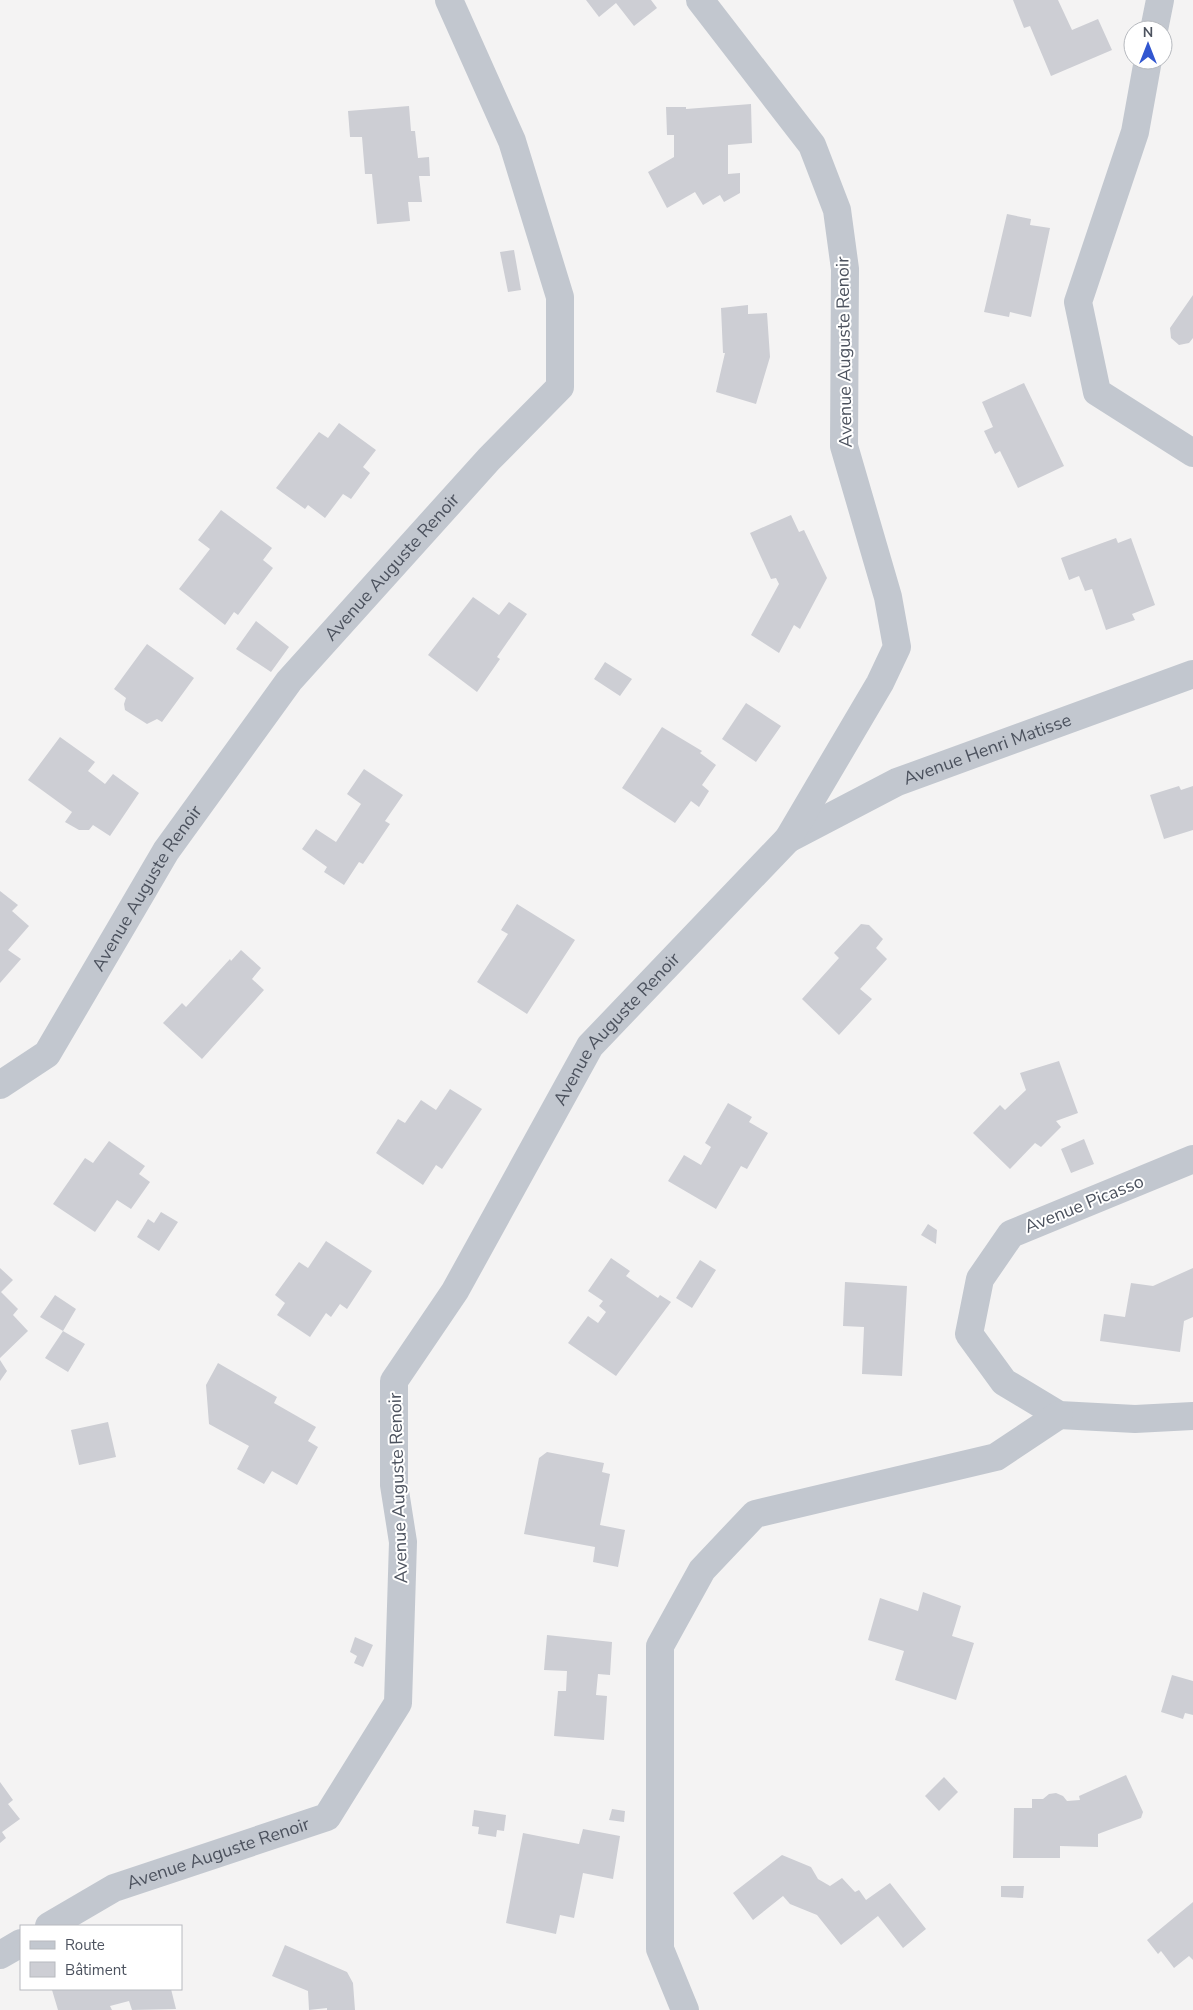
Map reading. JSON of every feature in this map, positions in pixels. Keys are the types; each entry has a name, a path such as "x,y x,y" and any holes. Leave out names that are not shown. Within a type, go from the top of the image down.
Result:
{"street":[{"name":"Avenue Auguste Renoir","path":"0,1085 47,1054 166,851 289,681 488,458 560,387 560,297 512,142 449,0"},
{"name":"Avenue Auguste Renoir","path":"51,1925 114,1888 327,1817 398,1703 403,1542 394,1485 394,1381 455,1291 590,1046 788,839 880,683 897,647 888,597 844,446 845,269 836,210 812,145 700,0"},
{"path":"1156,20 1160,0"},
{"path":"1146,70 1134,132 1078,302 1097,392 1193,453"},
{"name":"Avenue Henri Matisse","path":"788,839 897,782 1193,674"},
{"name":"Avenue Picasso","path":"1193,1159 1011,1234 980,1279 968,1334 1004,1382 1059,1414 1134,1419 1193,1416"},
{"path":"685,2010 660,1950 660,1646 702,1570 755,1514 996,1456 1059,1414"},
{"path":"0,1955 20,1944"}],"building":[{"path":"586,0 651,0 657,8 634,26 616,3 599,17"},
{"path":"1013,0 1058,0 1072,30 1098,19 1112,50 1051,76 1030,26 1024,28"},
{"path":"751,104 752,143 728,145 728,174 740,173 740,193 724,202 720,195 703,205 695,192 667,208 648,172 674,157 674,135 667,135 666,107 686,107 686,109"},
{"path":"409,106 411,131 415,131 418,158 429,157 430,176 419,176 422,202 408,202 410,221 377,224 372,174 365,174 362,137 350,137 348,111"},
{"path":"1007,214 1031,219 1030,225 1050,228 1031,317 1010,312 1009,317 984,312"},
{"path":"514,250 521,290 508,292 500,252"},
{"path":"1193,295 1193,338 1189,343 1179,345 1171,338 1170,328"},
{"path":"748,305 748,314 767,313 770,357 756,404 716,392 725,353 723,353 721,308"},
{"path":"1024,383 1064,466 1018,488 1000,451 995,454 984,431 993,427 982,402"},
{"path":"339,423 376,450 363,467 370,473 351,499 343,494 325,518 308,505 305,509 276,488 319,432 328,438"},
{"path":"221,510 272,548 263,560 273,568 238,615 234,612 225,625 179,589 210,549 198,540"},
{"path":"791,515 799,532 804,530 827,578 800,629 794,625 779,653 751,635 779,584 776,578 771,579 750,533"},
{"path":"1116,538 1118,543 1131,538 1155,605 1132,614 1135,620 1106,630 1092,589 1085,591 1079,576 1069,580 1061,558"},
{"path":"473,597 499,615 509,602 527,614 497,657 500,659 477,692 428,655"},
{"path":"256,621 289,647 271,672 236,649"},
{"path":"147,644 194,678 162,722 157,719 147,724 125,710 126,698 114,689"},
{"path":"605,662 632,679 620,696 594,679"},
{"path":"746,703 781,726 756,762 722,739"},
{"path":"662,727 702,751 700,753 716,765 702,785 709,791 699,807 691,801 675,823 622,788"},
{"path":"60,737 95,762 88,771 105,784 113,774 139,793 110,836 93,825 89,830 79,830 65,822 72,812 28,780"},
{"path":"364,769 403,795 385,821 390,824 363,864 359,862 344,885 324,872 327,867 302,849 316,829 336,842 361,804 347,794"},
{"path":"1179,786 1181,790 1193,786 1193,830 1164,839 1150,795"},
{"path":"0,891 18,905 12,911 29,926 8,950 21,959 0,983"},
{"path":"517,904 575,940 527,1014 477,982 508,934 501,930"},
{"path":"861,924 869,925 883,939 876,948 887,959 860,989 872,999 839,1035 802,999 839,958 834,953"},
{"path":"241,950 261,968 252,979 264,990 202,1059 163,1023 182,1003 186,1007 230,959 231,961"},
{"path":"1059,1061 1078,1113 1056,1121 1061,1127 1041,1147 1035,1143 1010,1169 973,1133 1000,1105 1005,1110 1026,1090 1020,1073"},
{"path":"450,1089 482,1109 442,1169 436,1165 423,1185 376,1153 398,1119 405,1123 421,1100 436,1110"},
{"path":"728,1103 752,1117 749,1122 768,1133 747,1169 741,1166 716,1209 668,1181 684,1155 701,1165 711,1147 705,1143"},
{"path":"1084,1139 1094,1164 1071,1173 1061,1149"},
{"path":"109,1141 145,1166 139,1174 150,1182 131,1209 117,1200 95,1232 53,1204 85,1158 93,1163"},
{"path":"161,1212 178,1222 159,1251 137,1237 148,1219 154,1223"},
{"path":"928,1224 937,1230 936,1244 921,1235"},
{"path":"326,1241 372,1271 347,1309 340,1304 331,1317 326,1313 310,1337 277,1315 285,1303 275,1295 299,1262 308,1268"},
{"path":"611,1258 630,1271 626,1276 658,1298 660,1295 671,1302 616,1376 568,1343 588,1316 598,1323 606,1312 599,1306 603,1301 588,1291"},
{"path":"700,1260 716,1270 692,1308 676,1298"},
{"path":"0,1268 13,1280 1,1292 18,1309 13,1315 28,1331 0,1358"},
{"path":"1193,1268 1193,1317 1184,1321 1180,1352 1100,1341 1104,1314 1125,1317 1131,1283 1153,1286"},
{"path":"845,1282 907,1286 902,1376 862,1374 864,1327 843,1326"},
{"path":"55,1295 76,1309 63,1331 40,1317"},
{"path":"63,1331 85,1344 68,1372 45,1358"},
{"path":"0,1360 7,1371 0,1381"},
{"path":"218,1363 277,1397 274,1403 316,1427 308,1441 318,1447 297,1485 272,1471 264,1484 237,1469 249,1446 209,1424 206,1385"},
{"path":"108,1422 116,1457 79,1465 71,1430"},
{"path":"547,1452 604,1463 602,1472 610,1474 600,1525 625,1530 618,1567 593,1562 595,1547 524,1534 539,1458"},
{"path":"923,1592 961,1606 952,1636 974,1643 956,1700 895,1680 904,1651 868,1640 880,1598 918,1611"},
{"path":"547,1635 612,1642 610,1675 598,1674 596,1695 607,1696 604,1740 554,1736 558,1691 566,1691 567,1671 544,1670"},
{"path":"355,1637 373,1645 363,1667 354,1663 357,1656 350,1652"},
{"path":"1172,1675 1193,1681 1193,1715 1185,1713 1183,1719 1161,1712"},
{"path":"1126,1775 1143,1812 1141,1818 1098,1834 1098,1847 1060,1846 1060,1858 1013,1858 1014,1808 1032,1808 1032,1799 1043,1799 1049,1794 1056,1793 1063,1796 1067,1801 1080,1800 1079,1796"},
{"path":"944,1777 958,1792 939,1811 925,1796"},
{"path":"0,1782 13,1800 8,1804 20,1819 2,1832 6,1838 0,1843"},
{"path":"612,1809 625,1811 624,1822 609,1820"},
{"path":"474,1810 506,1815 504,1831 497,1830 496,1837 478,1834 479,1827 472,1826"},
{"path":"583,1829 620,1836 613,1879 583,1873 574,1918 560,1915 556,1934 506,1923 523,1833 579,1844"},
{"path":"782,1855 811,1867 818,1879 830,1886 842,1878 855,1892 859,1890 866,1900 890,1883 926,1929 903,1948 878,1916 841,1945 817,1915 790,1904 783,1896 753,1920 733,1893"},
{"path":"1001,1886 1024,1886 1023,1898 1001,1897"},
{"path":"1193,1902 1193,1960 1189,1956 1174,1968 1161,1951 1158,1954 1147,1940"},
{"path":"285,1945 347,1972 353,1983 355,2010 327,2010 327,2008 309,2010 308,1991 272,1976"},
{"path":"52,1990 171,1990 176,2009 132,2010 129,2001 110,2006 112,2010 58,2010"}]}
